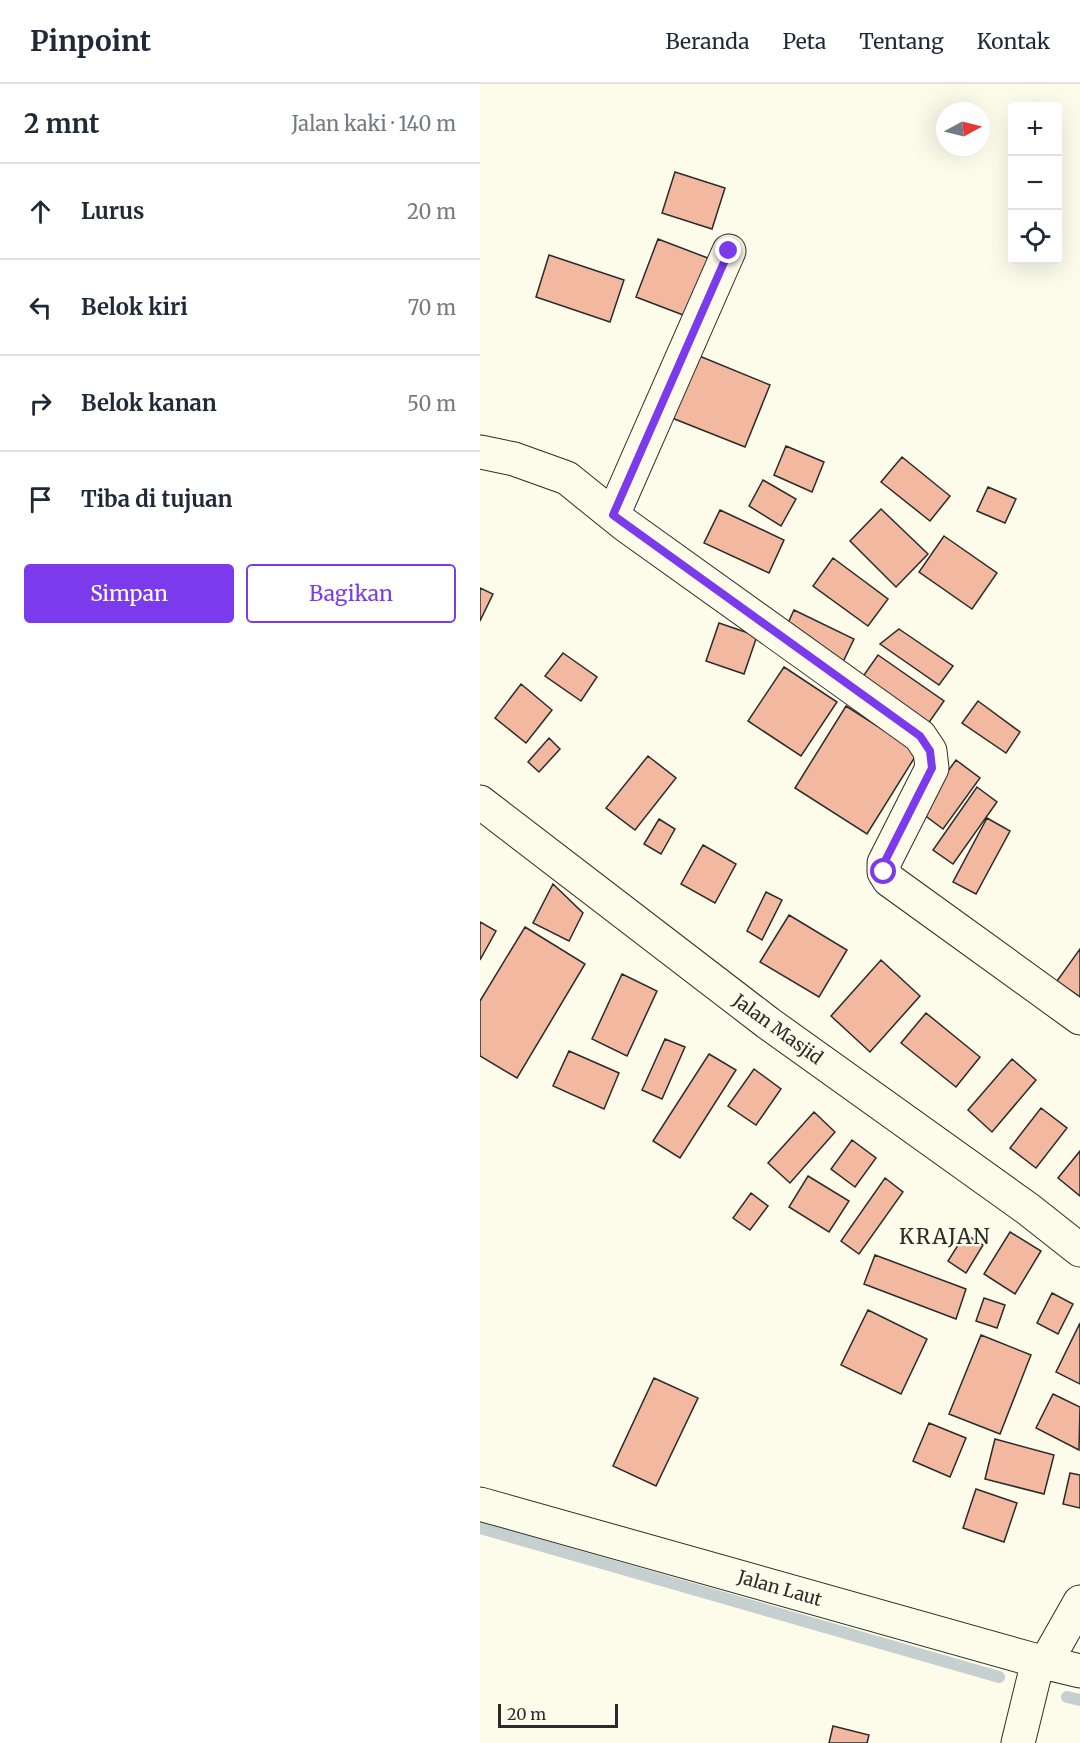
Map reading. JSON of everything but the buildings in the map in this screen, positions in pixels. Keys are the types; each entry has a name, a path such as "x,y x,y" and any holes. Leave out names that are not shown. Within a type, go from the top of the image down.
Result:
{"street":[{"path":"613,515 729,251"},
{"path":"480,452 514,459 567,478 613,515 920,736 930,751 932,768 884,863 884,872 890,880 1080,1018"},
{"name":"Jalan Masjid","path":"480,802 768,1023 1028,1209 1080,1250"},
{"name":"Jalan Laut","path":"480,1504 1080,1671"},
{"path":"1018,1743 1042,1661 1080,1602"}],"waterway":[{"path":"480,1528 999,1677"},
{"path":"1067,1697 1080,1700"}],"district":[{"name":"KRAJAN","path":"945,1236"}],"route":[{"path":"729,251 613,515 920,736 930,751 932,768 884,863 884,872"}]}
